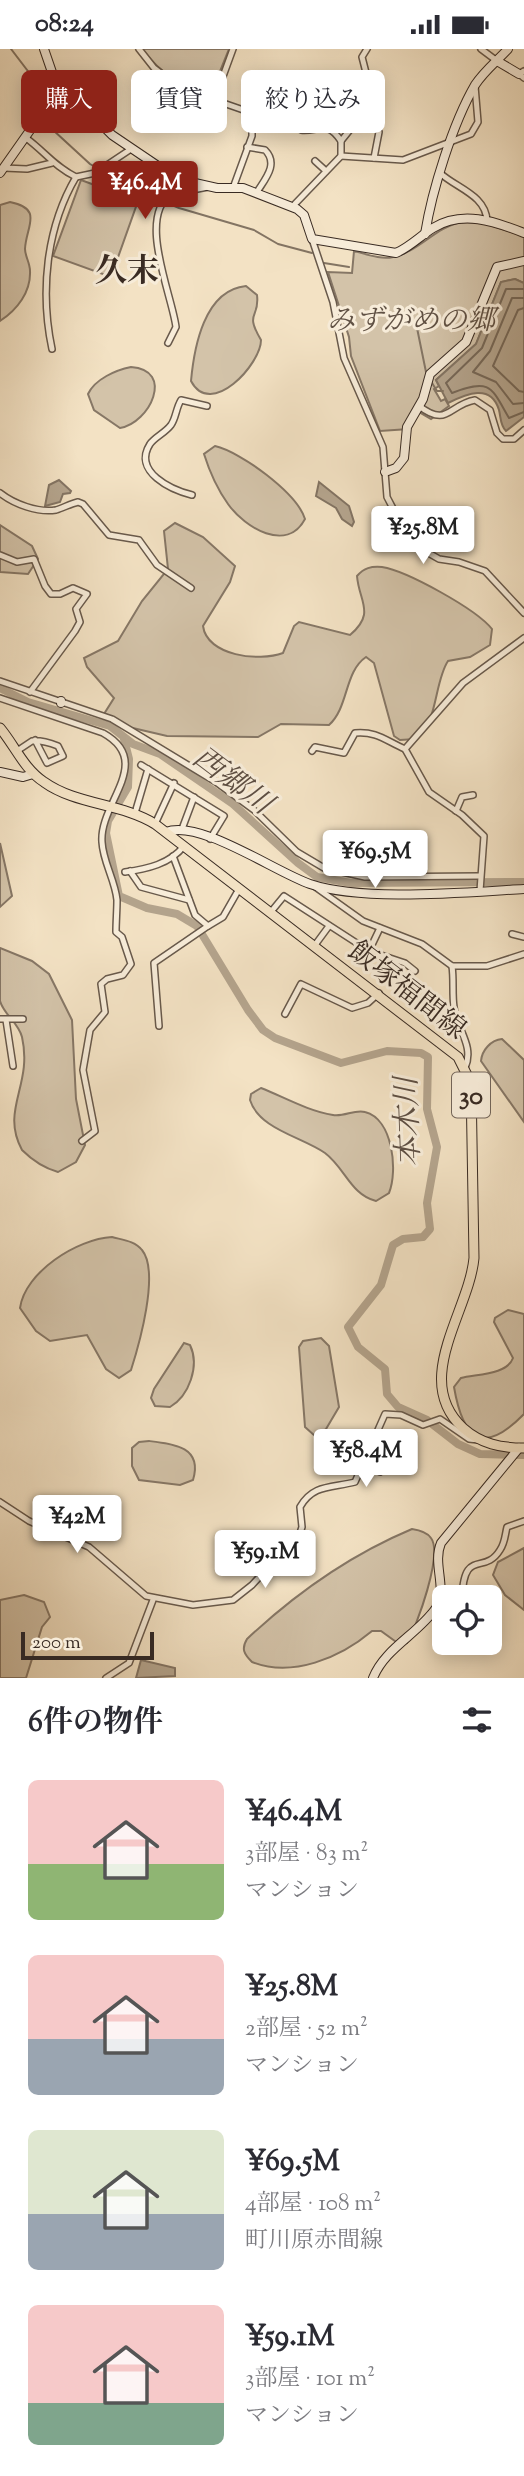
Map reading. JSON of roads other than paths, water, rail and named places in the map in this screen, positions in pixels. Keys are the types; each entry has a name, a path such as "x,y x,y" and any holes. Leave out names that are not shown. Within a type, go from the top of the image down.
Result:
{"main road":[{"name":"飯塚福間線","path":"0,728 33,774 62,792 135,813 155,824 453,1051 465,1068 471,1096 474,1258 468,1288 446,1346 442,1387 450,1412 479,1440"},
{"path":"479,1440 516,1452"}],"street":[{"path":"44,49 50,70"},
{"path":"139,49 157,70"},
{"path":"225,70 233,49"},
{"path":"365,70 362,57 367,49"},
{"path":"481,49 522,74"},
{"path":"425,233 440,173 475,85 508,49"},
{"path":"341,156 403,160 423,150 451,143 471,134 477,127 475,85"},
{"path":"2,170 30,133"},
{"path":"110,133 177,179 208,187 257,192 304,215 333,302 345,358 383,447 387,497 411,543 439,559 459,562 485,571 524,613"},
{"path":"233,188 252,133"},
{"path":"334,133 341,141"},
{"path":"292,207 341,156 341,141 347,133"},
{"path":"374,158 379,133"},
{"path":"26,138 45,151 52,163 76,177 95,173 131,149"},
{"path":"247,147 265,151 271,158 272,167 257,192"},
{"path":"315,161 326,171"},
{"path":"2,170 52,163"},
{"path":"95,173 129,192 162,204"},
{"path":"440,173 472,195 487,214 487,221"},
{"path":"52,349 45,291 47,268 55,227 76,177"},
{"path":"168,343 176,327 160,262 158,213 162,204 172,194 208,187"},
{"path":"312,239 396,253 425,233 456,218 487,221 524,233"},
{"path":"385,472 396,468 404,458 407,426 430,374 466,342 498,267 503,263 524,261"},
{"path":"192,495 178,492 155,478 147,463 148,449 172,424 181,400 207,406"},
{"path":"418,405 430,414 442,416 465,403 481,402 490,410 497,433 503,439 514,439 524,430"},
{"path":"0,493 18,503 40,509 55,510 78,502 83,504 109,535 139,540 157,565 191,588"},
{"path":"0,555 17,562 34,559 44,586 51,594 78,588 87,594 76,609 80,622 75,631 30,692"},
{"path":"405,750 463,683 524,638"},
{"path":"0,681 112,719 216,782 254,810 297,852 324,868 365,877 479,877"},
{"path":"0,698 57,715 103,733 123,748 125,769 116,807 104,823 102,840 117,898 116,932 122,937 131,964 123,975 107,979 101,984 105,1012 90,1030 83,1070 95,1131 82,1141"},
{"path":"57,715 61,702"},
{"path":"312,751 315,747 344,753 355,733 385,737 405,750 429,792 484,836 480,889"},
{"path":"17,751 35,740 58,746 63,756 47,762 35,740"},
{"path":"141,765 174,783 232,823"},
{"path":"135,813 148,769"},
{"path":"0,772 23,777 33,774"},
{"path":"155,824 174,783"},
{"path":"456,811 462,797 473,795"},
{"path":"182,829 194,797"},
{"path":"210,839 224,817"},
{"path":"166,832 182,829 210,839 311,884 349,913 422,944 452,967 487,966 524,954"},
{"path":"184,846 173,856 150,869 128,871 141,887 189,900"},
{"path":"173,856 195,915 207,927"},
{"path":"311,884 343,890 426,893 524,889"},
{"path":"159,1027 152,967 198,930 223,916 239,889"},
{"path":"270,913 284,896 369,951 405,963 415,971"},
{"path":"315,945 329,926"},
{"path":"369,951 380,928"},
{"path":"512,934 524,937"},
{"path":"452,967 454,1007 470,1059 465,1068"},
{"path":"285,1014 300,983 352,1008 368,1003 379,993"},
{"path":"13,1066 3,1019 23,1019"},
{"path":"0,1502 29,1521 89,1547 153,1600 193,1605 233,1600 252,1585 276,1559 296,1545 301,1536 300,1507 304,1500 323,1486 355,1482 385,1414 401,1415 423,1425 440,1419 469,1439 479,1440"},
{"path":"440,1585 437,1560 441,1543 516,1452"},
{"path":"362,1463 380,1472 393,1463 412,1462"},
{"path":"463,1585 464,1574 471,1566 495,1556 502,1546 507,1527 524,1521"},
{"path":"106,1678 129,1663 153,1600"},
{"path":"373,1678 382,1663 432,1617"}],"water":[{"path":"515,279 524,283 524,417 506,431 499,410 490,396 470,394 448,403 436,380 476,344 501,282"},
{"path":"59,480 70,493 63,494 60,502 45,506 49,485"},
{"path":"319,482 349,506 354,522 352,526 342,519 336,508 316,496"},
{"path":"141,1660 175,1668 175,1676 136,1678"}],"waterway":[{"path":"11,49 27,70"},
{"path":"56,133 90,164 130,187 179,208 254,230 278,244 312,253"},
{"path":"324,263 349,267"},
{"path":"417,328 426,372"},
{"path":"432,383 437,391 443,391"},
{"name":"西郷川","path":"0,688 28,702 110,726 133,744 160,754 233,804 317,877 351,883 524,882"},
{"name":"本木川","path":"124,739 129,759 128,787 108,821 106,833 119,896 147,908 177,914 197,926 248,1010 263,1030 275,1038 341,1063 387,1051 421,1053 428,1057 427,1109 437,1147 427,1203 430,1229 423,1237 403,1239 393,1245 381,1285 348,1327 358,1347 385,1369 387,1394 398,1407 427,1420 458,1444 480,1454 524,1455"}],"district":[{"name":"久末","path":"127,270"}],"park label":[{"name":"みずがめの郷","path":"411,319"}]}
